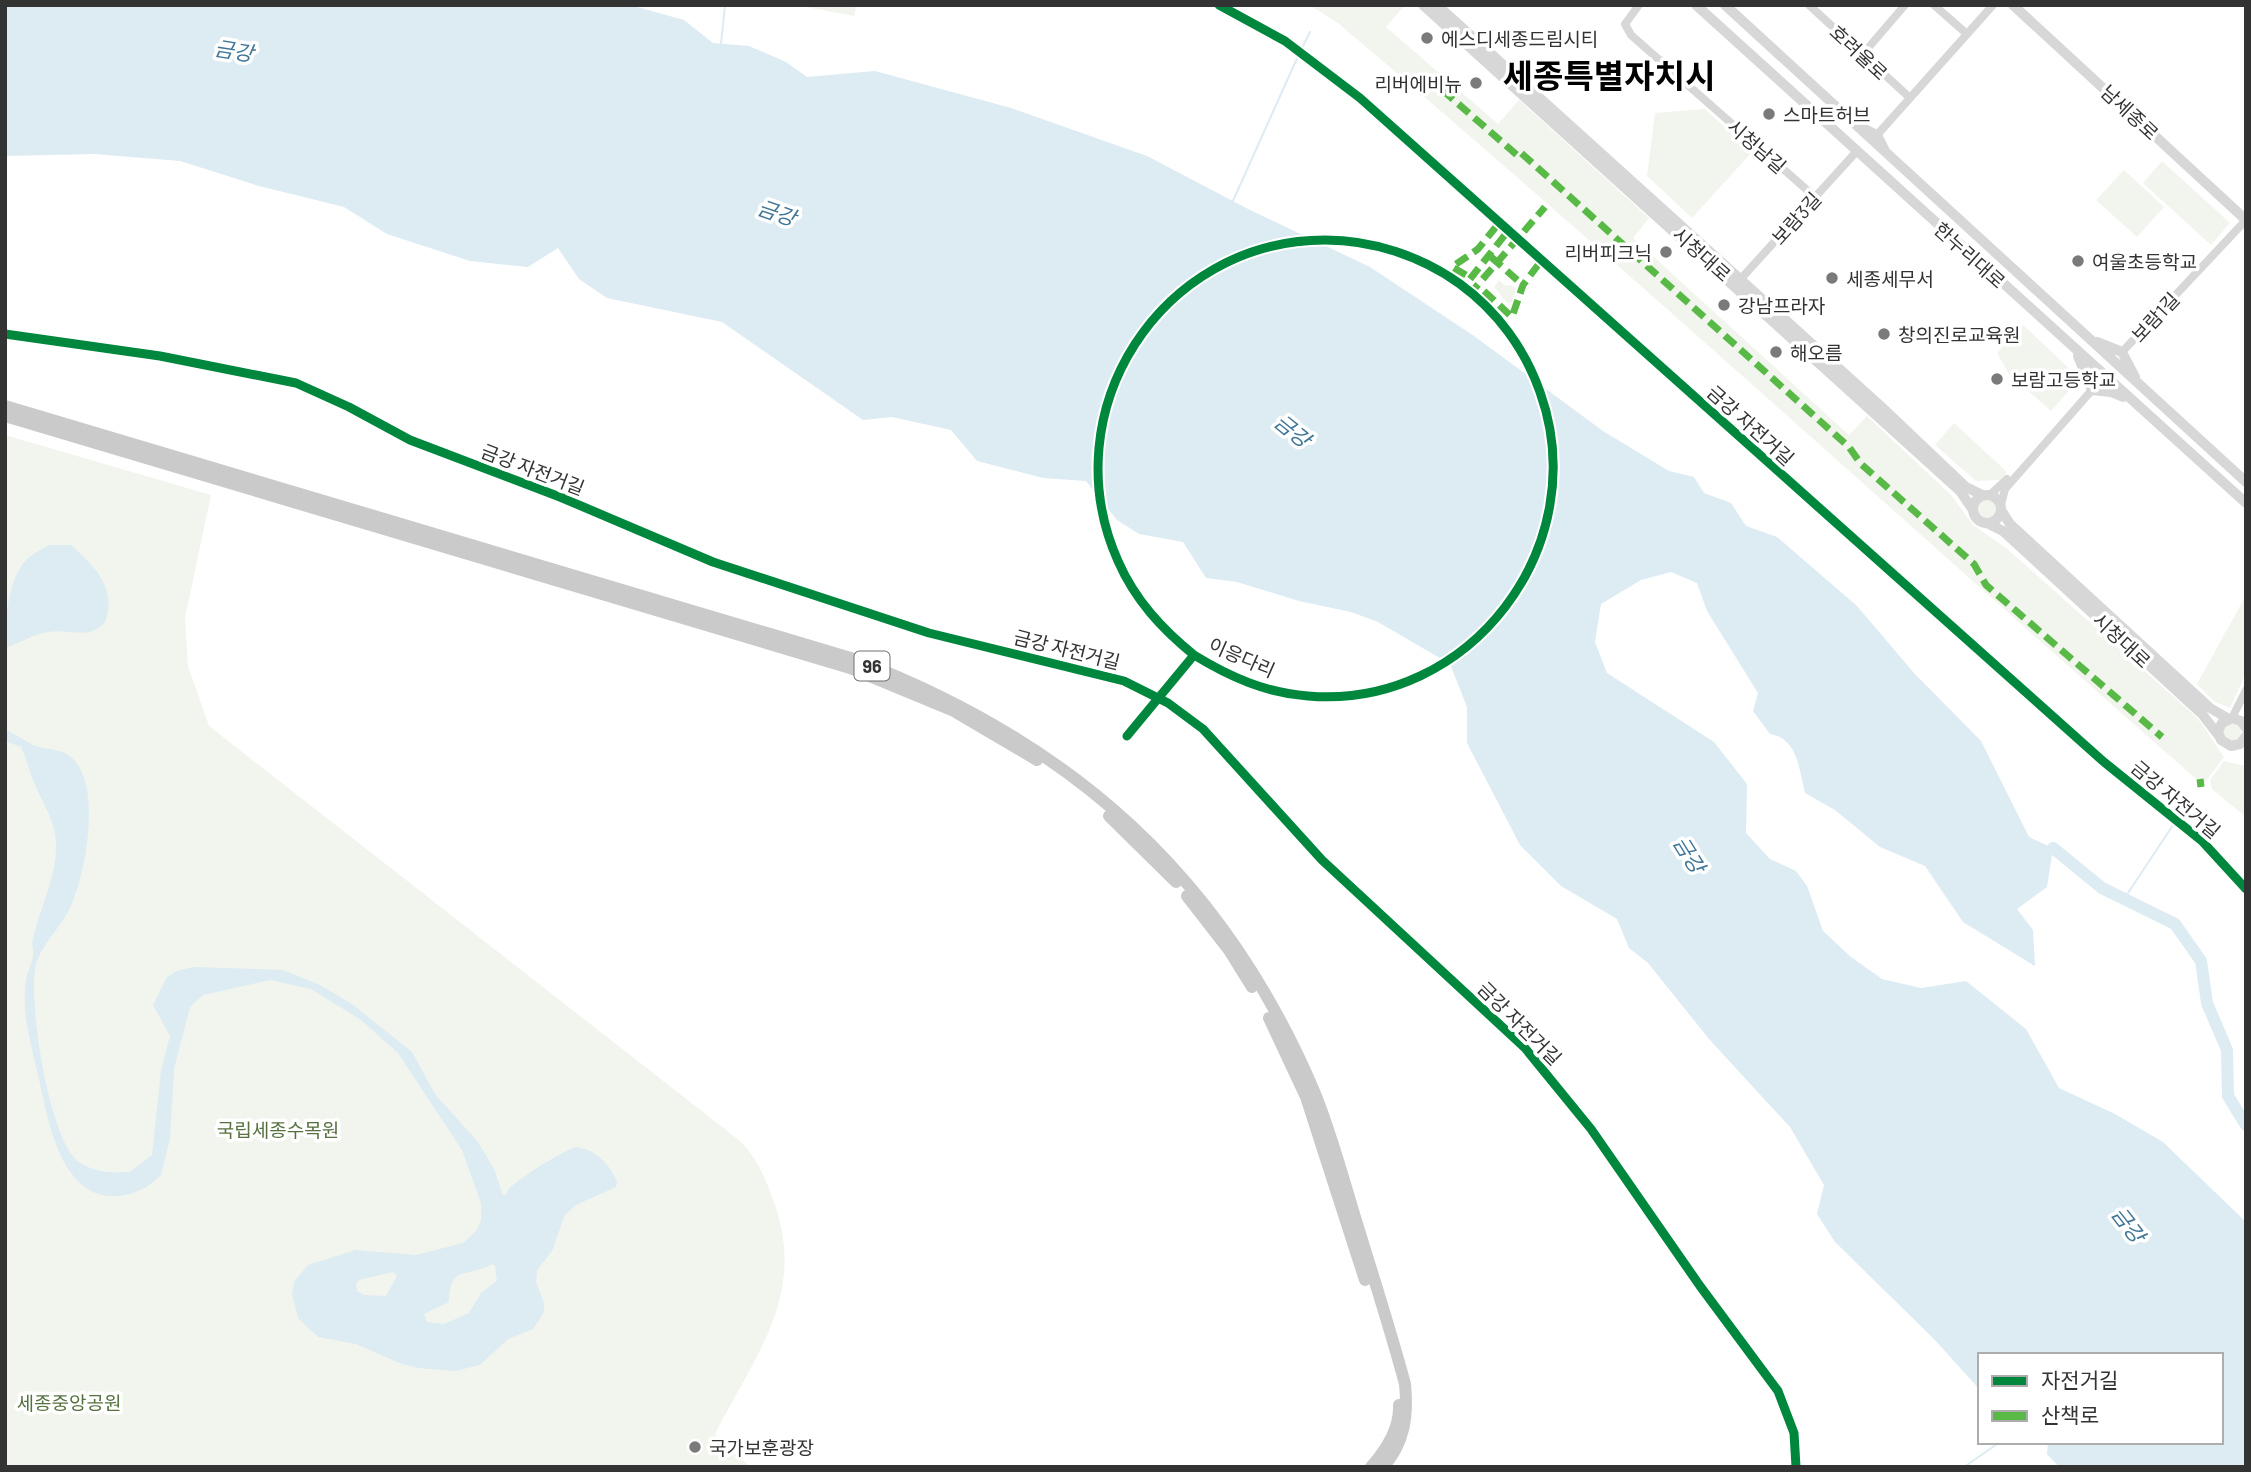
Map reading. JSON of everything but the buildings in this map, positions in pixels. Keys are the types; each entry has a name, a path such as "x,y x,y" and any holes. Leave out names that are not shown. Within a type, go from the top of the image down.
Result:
{"main road":[{"name":"96","path":"5,406 843,655 909,680 959,704 1051,759 1102,798 1178,872 1236,946 1267,996 1319,1104 1401,1385 1399,1414 1384,1461 1371,1467"},
{"name":"96","path":"5,416 850,668 954,711 1046,766 1096,804 1172,878 1229,950 1260,1000 1306,1097 1393,1354"}],"street":[{"name":"시청대로","path":"1423,5 1966,487 1986,495"},
{"name":"시청대로","path":"1437,5 1960,491 1973,510"},
{"name":"시청남길","path":"1639,5 1625,24 1631,35 1815,197"},
{"name":"한누리대로","path":"1696,5 2246,503"},
{"name":"한누리대로","path":"1725,5 2246,482"},
{"name":"호려울로","path":"1808,5 1910,99"},
{"path":"1862,55 1905,5"},
{"path":"1934,5 1967,34"},
{"path":"1877,135 1993,5"},
{"name":"남세종로","path":"2013,5 2246,220"},
{"path":"1851,123 1877,135 1889,157"},
{"name":"보람3길","path":"1738,282 1857,151"},
{"name":"보람1길","path":"2122,352 2246,220"},
{"path":"2085,335 2122,352 2146,392"},
{"path":"2073,346 2092,390"},
{"path":"2092,390 2110,392 2134,402"},
{"path":"2032,456 1986,495 1975,501 1973,510 1978,519 1987,523 1997,519 2005,489 2092,390"},
{"path":"1986,495 2001,507"},
{"name":"시청대로","path":"2001,507 2010,524 2210,708 2245,722"},
{"name":"시청대로","path":"1987,523 2013,540 2202,714 2223,743 2231,746"},
{"path":"2219,736 2220,727 2231,718 2246,691"},
{"path":"2231,746 2240,744 2246,736"},
{"path":"2231,746 2246,754"}],"green space":[{"path":"796,5 856,5 854,16"},
{"path":"1309,5 1405,5 1386,27 1498,124 1519,100 1649,218 1633,238 1849,435 1867,416 1951,495 1973,525 2006,548 2194,715 2224,757 2203,785 1556,211 1338,23"},
{"path":"1705,109 1752,152 1692,218 1647,176 1655,113"},
{"path":"2162,161 2230,223 2211,245 2143,183"},
{"path":"2124,170 2164,207 2137,237 2096,200"},
{"path":"1499,280 1505,286 1516,288 1512,302 1508,304 1494,287"},
{"path":"2023,325 2074,373 2076,383 2051,411 2009,374 1997,353"},
{"path":"1954,423 2007,472 2000,480 1976,481 1935,445"},
{"name":"국립세종수목원","path":"5,435 211,495 185,618 188,666 209,726 740,1141 751,1154 767,1183 782,1233 784,1264 781,1294 761,1349 715,1434 750,1467 5,1467"},
{"path":"1987,500 1993,503 1996,509 1993,515 1987,518 1981,515 1978,509 1981,503"},
{"path":"2246,595 2246,673 2230,708 2215,702 2197,684"},
{"path":"2232,723 2238,726 2241,732 2238,738 2232,741 2226,738 2223,732 2226,726"},
{"path":"2224,761 2246,766 2246,817 2212,789 2210,780"}],"water":[{"name":"금강","path":"5,5 630,5 684,20 713,43 749,46 786,62 807,77 875,71 1011,108 1147,156 1248,209 1370,267 1474,336 1603,431 1669,471 1694,477 1704,493 1731,503 1746,526 1777,537 1857,606 1914,673 1981,741 2029,837 2053,848 2047,887 2017,909 2033,930 2035,966 1963,922 1925,866 1880,847 1835,810 1805,793 1792,748 1779,737 1770,734 1753,711 1758,693 1707,611 1697,583 1671,572 1641,580 1601,604 1595,642 1607,673 1714,742 1747,784 1746,833 1770,859 1796,871 1807,886 1823,931 1851,957 1882,979 1921,988 1966,981 2026,1029 2059,1088 2115,1114 2163,1142 2246,1222 2246,1467 2059,1467 2047,1454 2048,1444 2223,1444 2223,1353 1978,1353 1978,1388 1934,1339 1835,1242 1817,1214 1824,1185 1790,1127 1709,1039 1648,963 1629,948 1617,919 1561,886 1520,845 1467,743 1467,707 1450,664 1378,622 1351,612 1299,601 1237,582 1206,578 1183,542 1139,534 1117,520 1086,481 1043,478 977,461 951,430 892,417 863,420 722,322 607,298 579,279 558,248 528,267 470,261 387,234 344,207 259,186 180,161 95,154 5,156"},
{"path":"49,545 71,545 95,569 108,597 106,620 94,631 48,632 5,648 8,605 13,583 27,559"},
{"path":"5,729 33,745 67,755 81,771 87,789 88,832 81,877 65,918 37,961 34,987 38,1041 50,1101 68,1149 79,1162 97,1170 130,1172 152,1155 161,1070 170,1036 153,1005 167,977 193,967 283,970 320,985 352,1004 412,1052 435,1094 478,1142 494,1169 503,1195 532,1171 575,1147 589,1150 609,1168 617,1181 616,1187 576,1205 565,1215 552,1251 537,1270 536,1282 544,1303 544,1312 533,1329 508,1339 480,1365 455,1371 418,1368 399,1363 356,1344 318,1337 298,1318 292,1294 294,1282 308,1265 356,1250 416,1255 463,1243 477,1230 481,1220 481,1203 462,1150 398,1053 361,1020 311,989 270,980 203,995 190,1007 174,1069 170,1139 161,1175 142,1189 119,1196 99,1194 82,1185 70,1171 52,1133 30,1040 25,1003 26,980 33,957 32,941 53,870 56,837 21,747 5,741","holes":["492,1264 495,1266 497,1281 481,1293 469,1313 444,1324 427,1322 424,1314 449,1302 452,1282 456,1277","393,1272 397,1276 386,1296 364,1295 357,1291 356,1283 359,1280"]}],"waterway":[{"path":"721,44 725,5"},
{"path":"1302,48 1310,32"},
{"path":"1232,203 1299,54"},
{"path":"2179,815 2188,804"},
{"path":"2124,899 2175,822"},
{"path":"2053,848 2102,888 2175,924 2201,961 2207,1003 2227,1050 2228,1096 2246,1125"},
{"path":"1964,1467 1997,1444"}],"marked path":[{"path":"1402,81 1440,88 1517,155 1520,152 1849,447 1861,464 1974,564 1986,585 2162,737"},
{"path":"1469,295 1545,207"},
{"path":"1466,275 1452,267 1478,249 1499,223"},
{"path":"1470,279 1508,231"},
{"path":"1491,257 1523,285"},
{"path":"1484,291 1512,317 1523,285 1541,261"},
{"path":"2200,779 2201,787"}],"cycle path":[{"name":"금강 자전거길","path":"1219,5 1285,41 1360,98 2104,762 2202,841 2246,889"},
{"name":"이응다리","path":"1127,736 1194,655 1235,677 1263,688 1308,696 1367,693 1420,676 1467,646 1505,607 1533,559 1550,506 1552,450 1540,392 1518,346 1486,306 1460,284 1413,258 1361,243 1325,240 1266,248 1214,269 1170,302 1135,344 1111,394 1099,448 1101,504 1118,561 1141,601 1160,624 1194,655"},
{"name":"금강 자전거길","path":"5,334 160,356 296,383 349,407 410,440 560,497 713,562 929,633 1124,681 1168,703 1203,729 1322,860 1525,1048 1591,1129 1700,1286 1778,1391 1794,1433 1796,1467"}],"place":[{"name":"에스디세종드림시티","path":"1427,38"},
{"name":"리버에비뉴","path":"1476,83"},
{"name":"스마트허브","path":"1769,114"},
{"name":"리버피크닉","path":"1666,252"},
{"name":"여울초등학교","path":"2078,261"},
{"name":"세종세무서","path":"1832,278"},
{"name":"강남프라자","path":"1724,305"},
{"name":"창의진로교육원","path":"1884,334"},
{"name":"해오름","path":"1776,352"},
{"name":"보람고등학교","path":"1997,379"},
{"name":"국가보훈광장","path":"695,1447"}],"district":[{"name":"세종특별자치시","path":"1609,75"}],"park label":[{"name":"세종중앙공원","path":"69,1402"}]}
